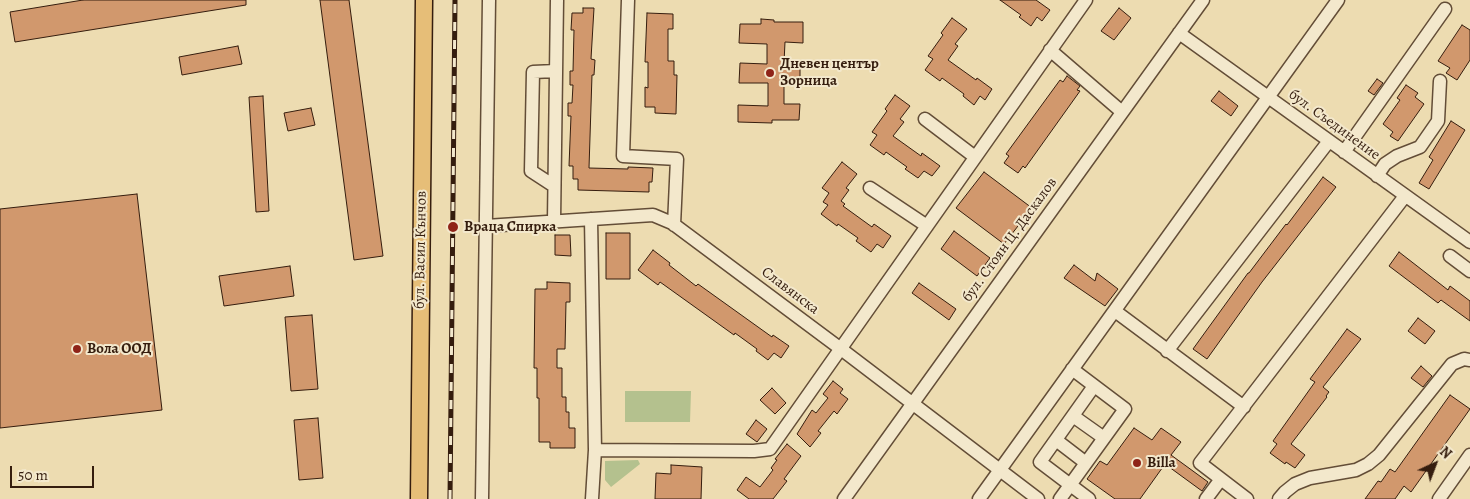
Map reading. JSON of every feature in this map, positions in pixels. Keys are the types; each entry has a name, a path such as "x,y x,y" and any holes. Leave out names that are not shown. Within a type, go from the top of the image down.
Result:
{"main road":[{"name":"бул. Васил Кънчов","path":"419,499 424,0"}],"street":[{"path":"482,499 488,0"},
{"path":"554,221 557,0"},
{"path":"628,0 623,156 677,159 674,225"},
{"path":"595,450 754,451 770,449 1086,0"},
{"name":"бул. Стоян Ц. Даскалов","path":"844,499 1203,0"},
{"path":"979,499 1338,0"},
{"path":"1344,152 1446,9"},
{"name":"бул. Съединение","path":"1179,33 1470,242"},
{"path":"1050,50 1122,112"},
{"path":"554,186 531,171 532,92 533,72 556,71"},
{"path":"1377,176 1385,164 1397,156 1420,147 1438,121 1440,81"},
{"path":"925,119 976,157"},
{"path":"1168,351 1329,141"},
{"path":"870,188 927,226"},
{"path":"1247,499 1200,463 1405,196"},
{"name":"Славянска","path":"486,226 653,215 674,225 1038,499"},
{"path":"591,219 595,450 592,499"},
{"path":"1450,256 1470,271"},
{"path":"1115,310 1244,407"},
{"path":"1279,499 1295,484 1310,478 1356,470 1368,464 1379,454 1452,364 1464,359 1470,360"},
{"path":"1060,499 1125,409 1072,369"},
{"path":"1089,499 1040,462 1094,386"},
{"path":"1073,416 1104,438"},
{"path":"1056,440 1086,462"},
{"path":"1439,499 1470,455"},
{"path":"1206,499 1221,479"}],"green space":[{"path":"625,391 691,391 690,422 625,422"},
{"path":"638,460 640,464 611,487 605,480 605,461"}],"building":[{"path":"83,0 246,0 246,5 15,42 10,12"},
{"path":"320,0 349,0 383,256 354,260"},
{"path":"1000,0 1036,0 1050,10 1042,21 1037,17 1031,26 1019,17 1021,15"},
{"path":"583,8 594,8 591,59 595,60 594,75 592,75 589,168 653,168 652,182 649,182 649,192 578,190 578,179 573,179 573,166 569,166 571,116 568,116 568,103 572,103 573,85 570,85 570,71 573,71 574,30 571,30 572,13 583,13"},
{"path":"1119,8 1131,18 1114,40 1101,31"},
{"path":"647,13 673,14 673,29 668,29 668,61 674,61 674,75 677,75 676,114 655,113 655,107 645,107 645,87 648,88 648,62 645,62"},
{"path":"952,18 967,29 955,44 958,46 948,60 992,89 985,100 980,96 974,105 963,96 964,94 942,78 940,81 925,70 933,59 928,56"},
{"name":"Дневен център Зорница","path":"761,19 774,20 774,22 803,22 803,43 785,42 784,63 800,63 800,83 784,82 784,104 800,104 799,120 772,120 772,123 738,122 738,105 768,106 768,83 739,83 740,63 767,64 767,44 739,43 740,24 761,24"},
{"path":"1462,25 1470,30 1470,60 1457,80 1446,73 1450,68 1438,61"},
{"path":"238,46 242,64 182,75 179,57"},
{"path":"1067,76 1080,86 1077,90 1080,91 1025,168 1023,166 1018,173 1004,163 1009,156 1006,154 1060,80 1063,82"},
{"path":"1377,79 1383,83 1374,95 1368,91"},
{"path":"1406,85 1418,93 1415,97 1424,104 1398,141 1390,136 1393,132 1383,124 1400,100 1397,98"},
{"path":"1219,91 1238,106 1231,116 1211,101"},
{"path":"895,95 910,106 900,119 904,122 893,136 921,156 922,153 940,166 932,176 924,171 918,178 905,169 907,167 886,152 884,155 870,145 877,135 872,132 887,111 885,109"},
{"path":"263,96 269,211 256,212 249,97"},
{"path":"311,108 315,125 288,131 284,113"},
{"path":"1451,121 1465,130 1429,189 1419,183 1433,160 1429,157"},
{"path":"842,162 857,174 846,188 849,190 841,201 845,204 843,206 872,227 874,224 891,236 883,248 877,244 871,252 856,241 858,238 821,214 828,205 823,202 829,193 822,188"},
{"path":"984,172 1032,208 1004,244 956,208"},
{"path":"1323,177 1336,187 1262,282 1207,359 1193,349 1248,273"},
{"name":"Вола ООД","path":"137,194 162,410 0,428 0,209"},
{"path":"954,231 990,258 977,276 941,249"},
{"path":"606,233 630,233 630,279 606,279"},
{"path":"555,235 570,235 571,256 555,255"},
{"path":"653,250 696,286 698,284 772,337 773,335 789,346 781,358 774,353 768,360 756,351 757,349 735,333 734,335 660,282 658,285 638,270"},
{"path":"1399,252 1448,290 1450,286 1470,301 1470,321 1441,300 1438,303 1389,266"},
{"path":"1074,265 1095,281 1097,273 1118,289 1105,306 1064,278"},
{"path":"290,266 294,296 224,306 219,276"},
{"path":"547,282 570,283 570,302 566,302 565,349 557,349 557,368 562,368 562,397 566,397 566,412 569,412 569,428 575,428 575,448 550,448 550,442 539,442 537,368 534,368 535,289 547,289"},
{"path":"919,283 956,309 949,320 912,293"},
{"path":"312,315 318,389 291,391 285,317"},
{"path":"1418,318 1435,331 1425,344 1408,331"},
{"path":"1347,329 1361,339 1323,387 1329,392 1327,397 1291,444 1305,455 1295,468 1286,462 1285,464 1270,453 1277,444 1273,441 1315,382 1310,379"},
{"path":"1421,366 1432,376 1423,387 1411,378"},
{"path":"833,381 843,389 840,393 848,399 837,414 834,411 818,431 821,433 810,447 797,434 812,410 816,413 828,398 823,394"},
{"path":"772,388 786,403 775,414 760,400"},
{"path":"1450,395 1470,409 1411,492 1404,486 1395,499 1365,499 1378,481 1381,482 1390,469 1395,472"},
{"path":"318,418 323,478 299,480 294,420"},
{"path":"756,420 767,429 757,442 746,434"},
{"name":"Billa","path":"1134,428 1152,440 1161,428 1181,442 1171,455 1208,482 1202,491 1165,464 1140,499 1115,499 1087,479 1100,461 1107,465"},
{"path":"787,444 801,456 784,479 787,481 773,499 749,499 737,490 746,477 760,487 773,470 771,468 777,460 775,459"},
{"path":"671,465 702,467 701,499 655,499 656,473 671,474"}],"railway":[{"path":"450,499 455,0"}],"place":[{"name":"Дневен център Зорница","path":"770,73"},
{"name":"Враца Спирка","path":"453,227"},
{"name":"Вола ООД","path":"77,349"},
{"name":"Billa","path":"1137,463"}]}
